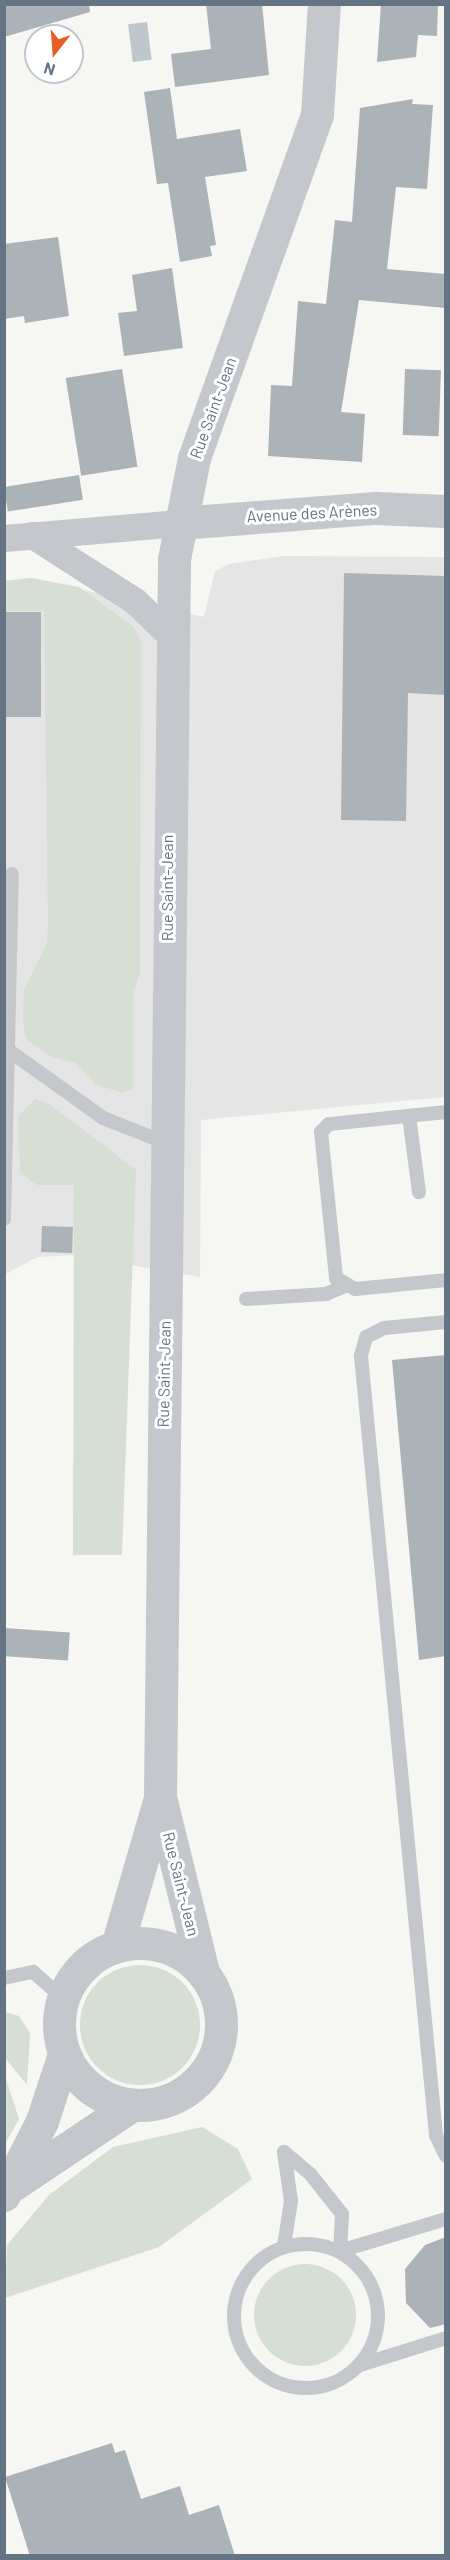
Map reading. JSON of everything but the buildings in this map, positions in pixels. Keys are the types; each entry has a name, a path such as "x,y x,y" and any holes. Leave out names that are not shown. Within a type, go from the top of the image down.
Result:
{"street":[{"name":"Rue Saint-Jean","path":"203,1972 160,1797 171,636 179,523 194,458 313,130 324,78 324,4"},
{"name":"Avenue des Arènes","path":"179,523 375,508 446,512"},
{"path":"4,538 179,523"},
{"path":"32,535 135,601 171,636"},
{"name":"Rue Saint-Jean","path":"117,1946 160,1797"},
{"path":"148,1943 178,1952 203,1972 221,2012 216,2055 190,2089 153,2105 132,2105 91,2089 64,2054 58,2026 63,1998 94,1957 117,1946 148,1943"},
{"path":"8,2190 42,2121 64,2054"},
{"path":"8,2190 132,2105"}],"lane":[{"path":"4,1219 6,1049 12,874"},
{"path":"6,1049 103,1118 166,1143"},
{"path":"345,1286 336,1278 321,1132 330,1124 446,1112"},
{"path":"409,1116 419,1192"},
{"path":"246,1299 326,1294 345,1286 446,1280"},
{"path":"446,1322 384,1328 366,1337 361,1356 436,2135 446,2156"},
{"path":"4,1977 33,1972 63,1998"},
{"path":"284,2246 291,2201 284,2152 311,2175 342,2214 340,2251"},
{"path":"340,2251 446,2219"},
{"path":"360,2365 378,2331 376,2293 356,2262 340,2251 313,2244 284,2246 267,2254 242,2282 234,2319 245,2355 257,2370 291,2387 328,2385 360,2365 446,2338"}],"shaded area":[{"path":"147,22 152,60 133,62 128,24"},
{"path":"284,556 445,557 445,1097 201,1120 200,1277 74,1255 38,1257 5,1274 4,581 31,578 204,617 215,571 229,564"},
{"path":"31,578 79,587 134,627 141,642 140,972 133,996 133,1088 123,1093 95,1084 75,1063 52,1057 27,1040 23,1024 24,990 47,943 48,925 44,611 5,611 4,581"},
{"path":"35,1099 49,1104 136,1170 122,1555 73,1555 74,1185 37,1185 20,1173 18,1116"},
{"path":"140,1965 163,1970 182,1983 195,2002 200,2025 195,2048 182,2067 163,2080 140,2085 117,2080 98,2067 85,2048 80,2025 85,2002 98,1983 117,1970"},
{"path":"5,2012 19,2016 30,2033 27,2085 5,2058"},
{"path":"5,2076 19,2119 4,2144"},
{"path":"202,2127 238,2149 252,2179 159,2247 5,2298 7,2245 49,2195 113,2147"},
{"path":"305,2264 324,2268 341,2279 352,2296 356,2315 352,2334 341,2351 324,2362 305,2366 286,2362 269,2351 258,2334 254,2315 258,2296 269,2279 286,2268"}]}
